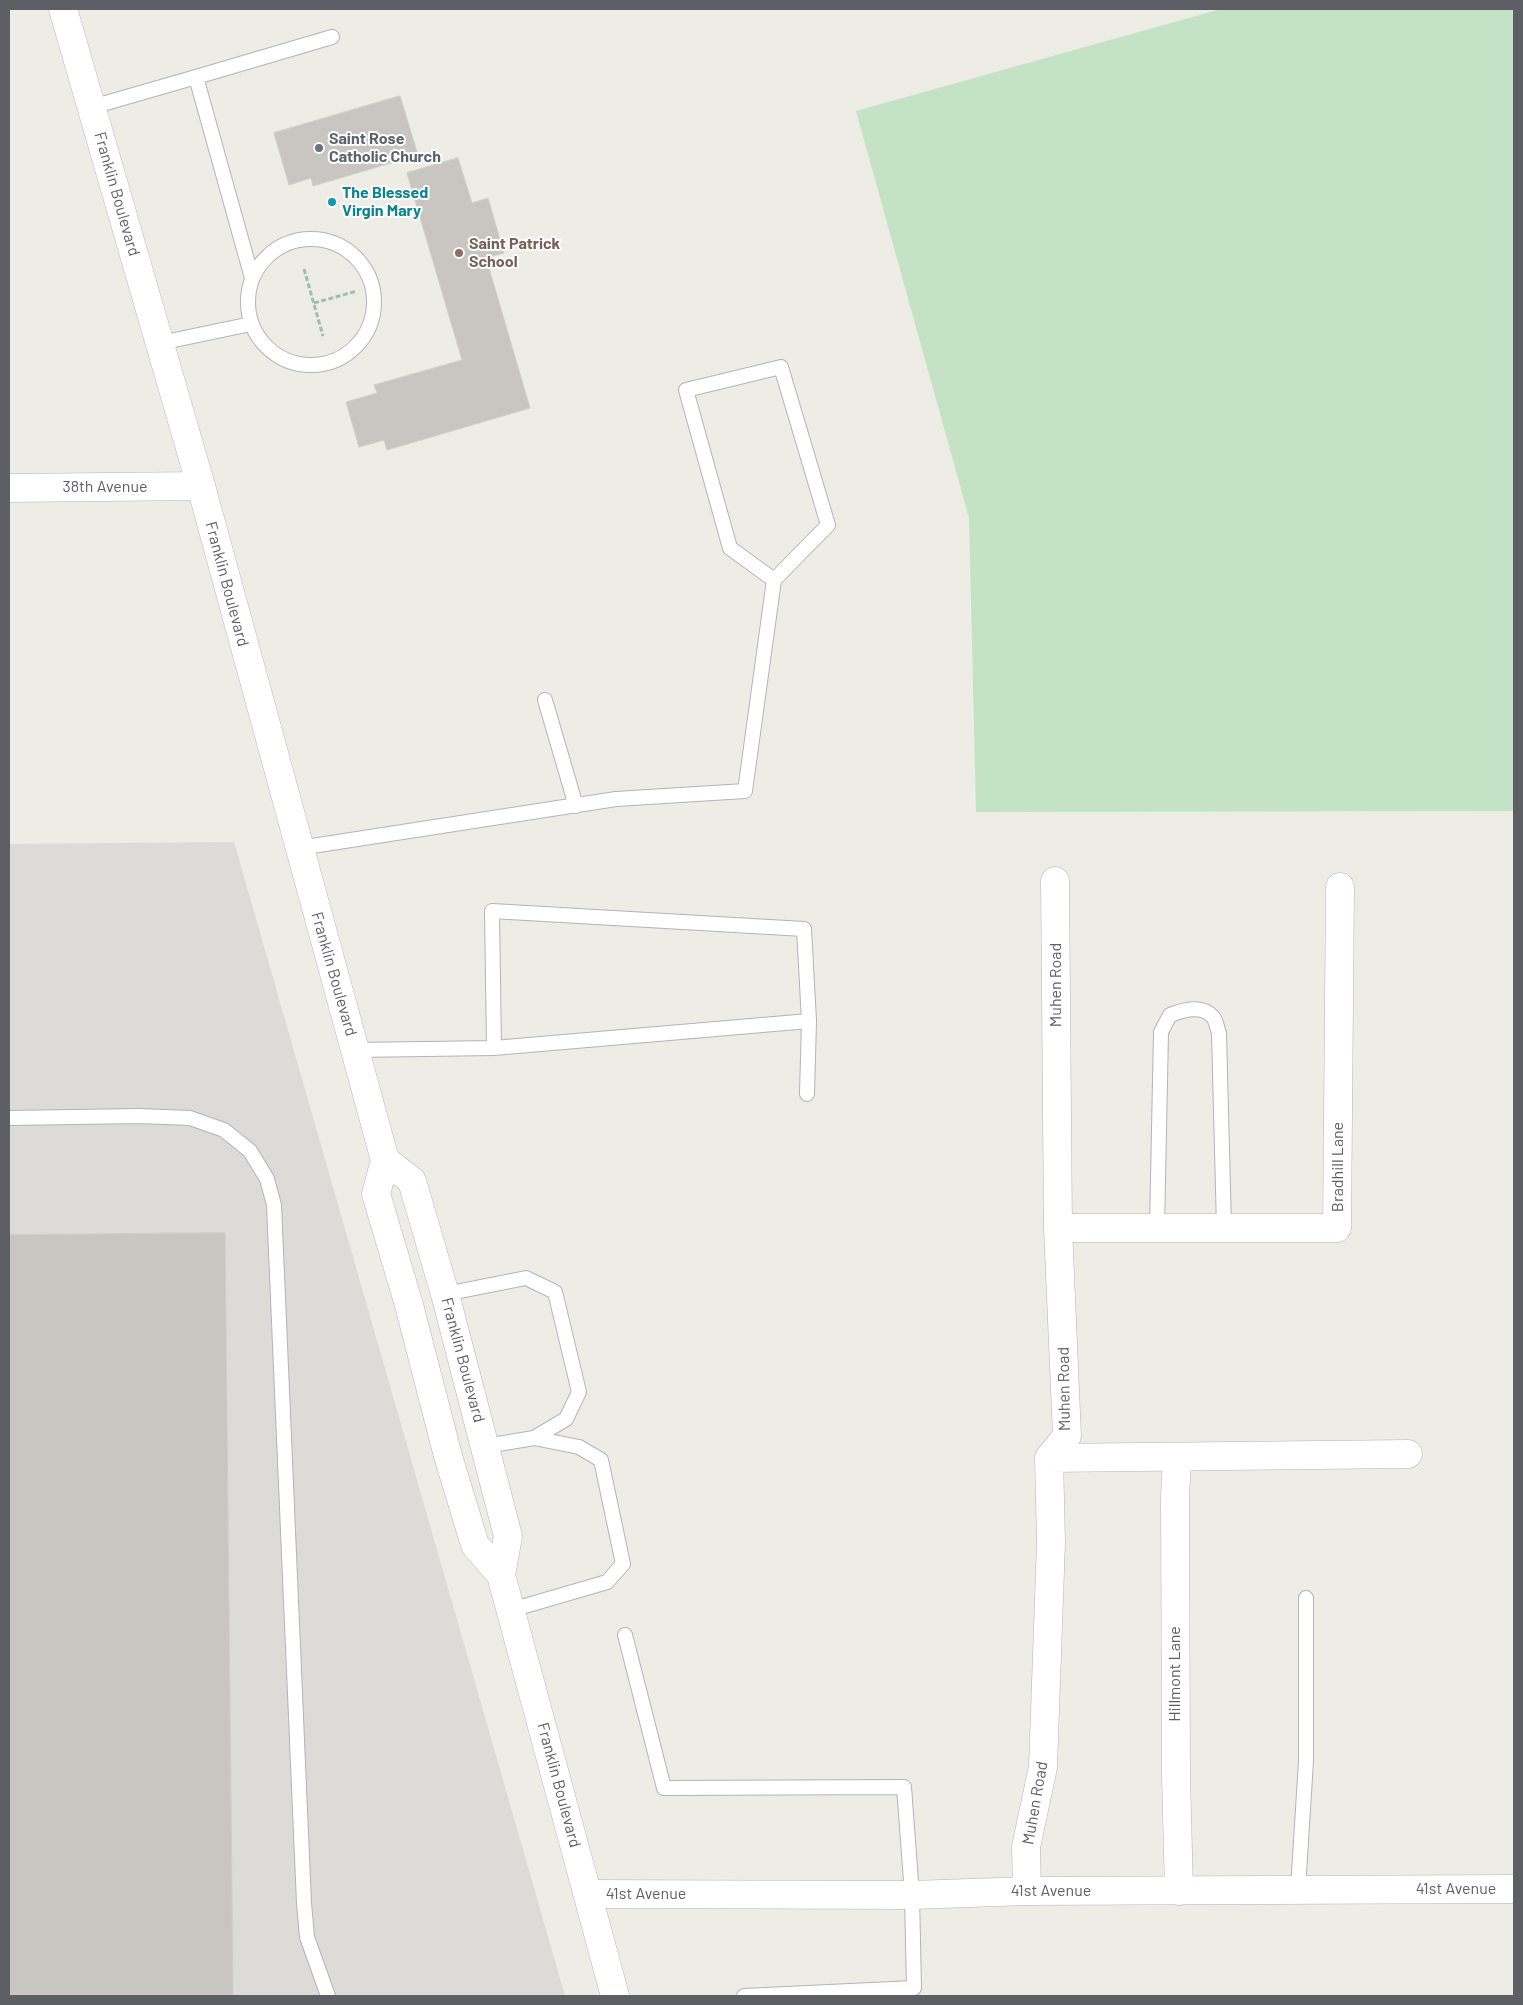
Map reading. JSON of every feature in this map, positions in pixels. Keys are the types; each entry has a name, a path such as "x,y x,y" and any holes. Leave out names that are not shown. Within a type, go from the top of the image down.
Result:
{"street":[{"name":"Franklin Boulevard","path":"64,9 201,486 385,1160 376,1194 409,1306 448,1456 475,1545 501,1575 588,1894 613,1996"},
{"name":"38th Avenue","path":"9,488 201,486"},
{"name":"Muhen Road","path":"1027,1891 1026,1847 1043,1767 1051,1542 1049,1458 1067,1436 1058,1228 1055,881"},
{"name":"Bradhill Lane","path":"1058,1228 1337,1228 1340,887"},
{"name":"Franklin Boulevard","path":"385,1160 412,1181 445,1294 508,1536 501,1575"},
{"path":"1049,1458 1408,1454"},
{"name":"Hillmont Lane","path":"1177,1457 1175,1498 1175,1676 1179,1891"},
{"name":"41st Avenue","path":"588,1894 912,1895 1027,1891 1514,1889"}],"lane":[{"path":"92,107 332,37"},
{"path":"196,77 252,278"},
{"path":"320,239 335,243 349,250 361,261 374,286 375,306 366,336 356,348 342,358 329,363 309,366 290,362 274,353 260,340 251,324 248,293 252,278 261,263 272,251 287,243 320,239"},
{"path":"160,343 251,324"},
{"path":"299,848 616,799 746,791 774,580 828,525 781,367 686,390 730,548 774,580"},
{"path":"545,700 576,806"},
{"path":"494,1048 492,911 804,928 808,1021 807,1094"},
{"path":"1157,1228 1161,1032 1170,1015 1188,1009 1202,1010 1213,1017 1219,1033 1224,1228"},
{"path":"355,1050 494,1048 808,1021"},
{"path":"9,1118 138,1116 190,1118 224,1130 237,1140 250,1151 267,1179 275,1215 304,1903 307,1937 328,1996"},
{"path":"445,1294 526,1278 555,1292 579,1392 566,1420 534,1438 486,1446"},
{"path":"511,1610 606,1582 622,1564 601,1460 579,1447 534,1438"},
{"path":"1298,1889 1306,1761 1306,1598"},
{"path":"625,1635 664,1788 904,1787 912,1895 914,1988 744,1996"}],"path":[{"path":"304,270 323,336"},
{"path":"314,303 356,291"}],"shaded area":[{"path":"234,842 565,1996 9,1996 9,844"}],"green space":[{"path":"1221,9 1514,9 1514,811 976,812 969,518 856,111"}],"building":[{"path":"400,96 418,155 313,186 311,178 289,185 274,133"},
{"path":"458,158 472,203 488,198 504,253 486,258 530,408 387,450 384,440 359,447 346,402 377,393 374,385 462,360 407,173"},
{"path":"225,1233 233,1996 9,1996 9,1235"}],"place":[{"name":"Saint Rose Catholic Church","path":"319,148"},
{"name":"The Blessed Virgin Mary","path":"332,202"},
{"name":"Saint Patrick School","path":"459,253"}]}
